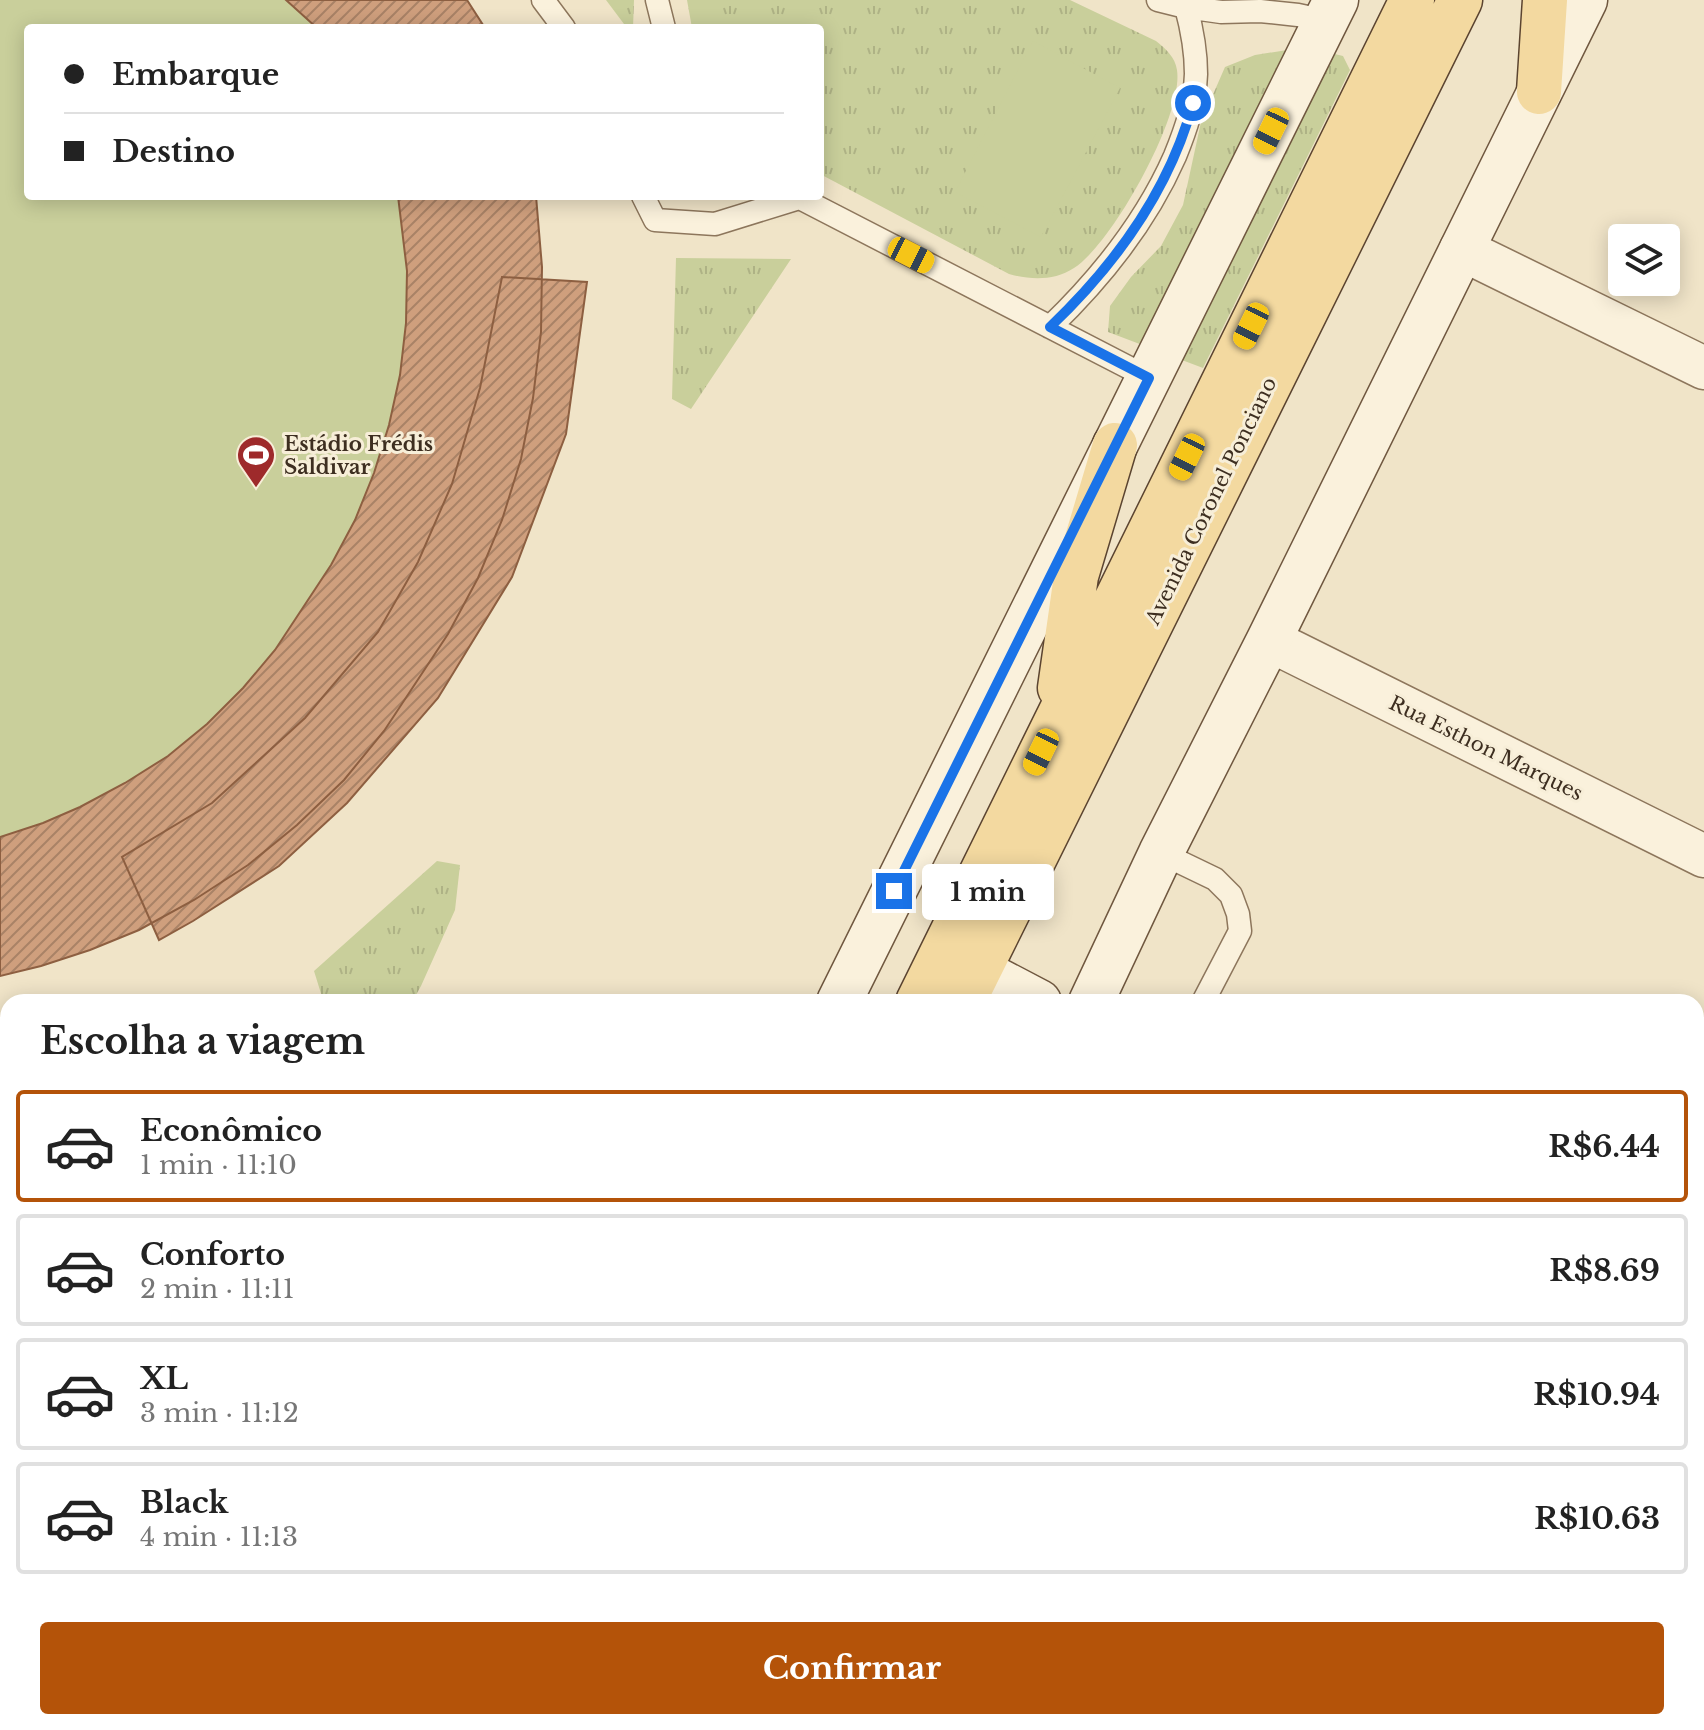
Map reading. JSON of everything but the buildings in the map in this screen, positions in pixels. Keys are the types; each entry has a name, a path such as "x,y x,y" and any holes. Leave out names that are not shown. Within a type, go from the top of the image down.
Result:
{"main road":[{"path":"922,994 1412,0"},
{"name":"Avenida Coronel Ponciano","path":"970,986 1460,0"},
{"path":"1539,92 1545,0"},
{"path":"1095,994 1161,853 1585,0"},
{"path":"843,994 1331,10"},
{"path":"1055,724 1076,576 1115,445"},
{"path":"970,986 1004,994"}],"street":[{"path":"1461,249 1704,368"},
{"name":"Rua Esthon Marques","path":"1269,640 1704,856"}],"lane":[{"path":"543,0 561,24"},
{"path":"657,0 663,24"},
{"path":"1158,0 1221,12 1260,11 1298,15 1331,10"},
{"path":"1050,327 1083,296 1131,235 1165,177 1181,142 1193,103 1196,75 1195,47 1186,7"},
{"path":"645,200 655,220 715,224 789,200"},
{"path":"804,200 1149,378"},
{"path":"1161,853 1215,879 1231,895 1238,914 1240,931 1207,994"}],"green space":[{"name":"Estádio Frédis Saldivar","path":"0,0 467,0 482,24 24,24 24,200 536,200 542,267 90,950 0,976"},
{"path":"606,0 634,0 633,24 624,24"},
{"path":"687,0 1070,0 1160,44 1176,65 1176,90 1158,146 1142,177 1125,207 1090,254 1074,268 1058,275 1042,278 1017,276 824,176 824,24 691,24"},
{"path":"1033,41 1120,88 1041,237 955,192"},
{"path":"1306,47 1343,56 1350,70 1203,368 1108,332 1110,306 1131,277 1161,246 1183,205 1201,122 1225,67 1255,55"},
{"path":"676,258 791,259 691,409 672,399"},
{"path":"437,861 460,865 455,910 416,994 321,994 314,971"}],"place":[{"name":"Estádio Frédis Saldivar","path":"256,489"}],"route":[{"path":"894,891 1149,378 1050,327 1083,296 1139,223 1165,177 1186,130 1193,103"}]}
